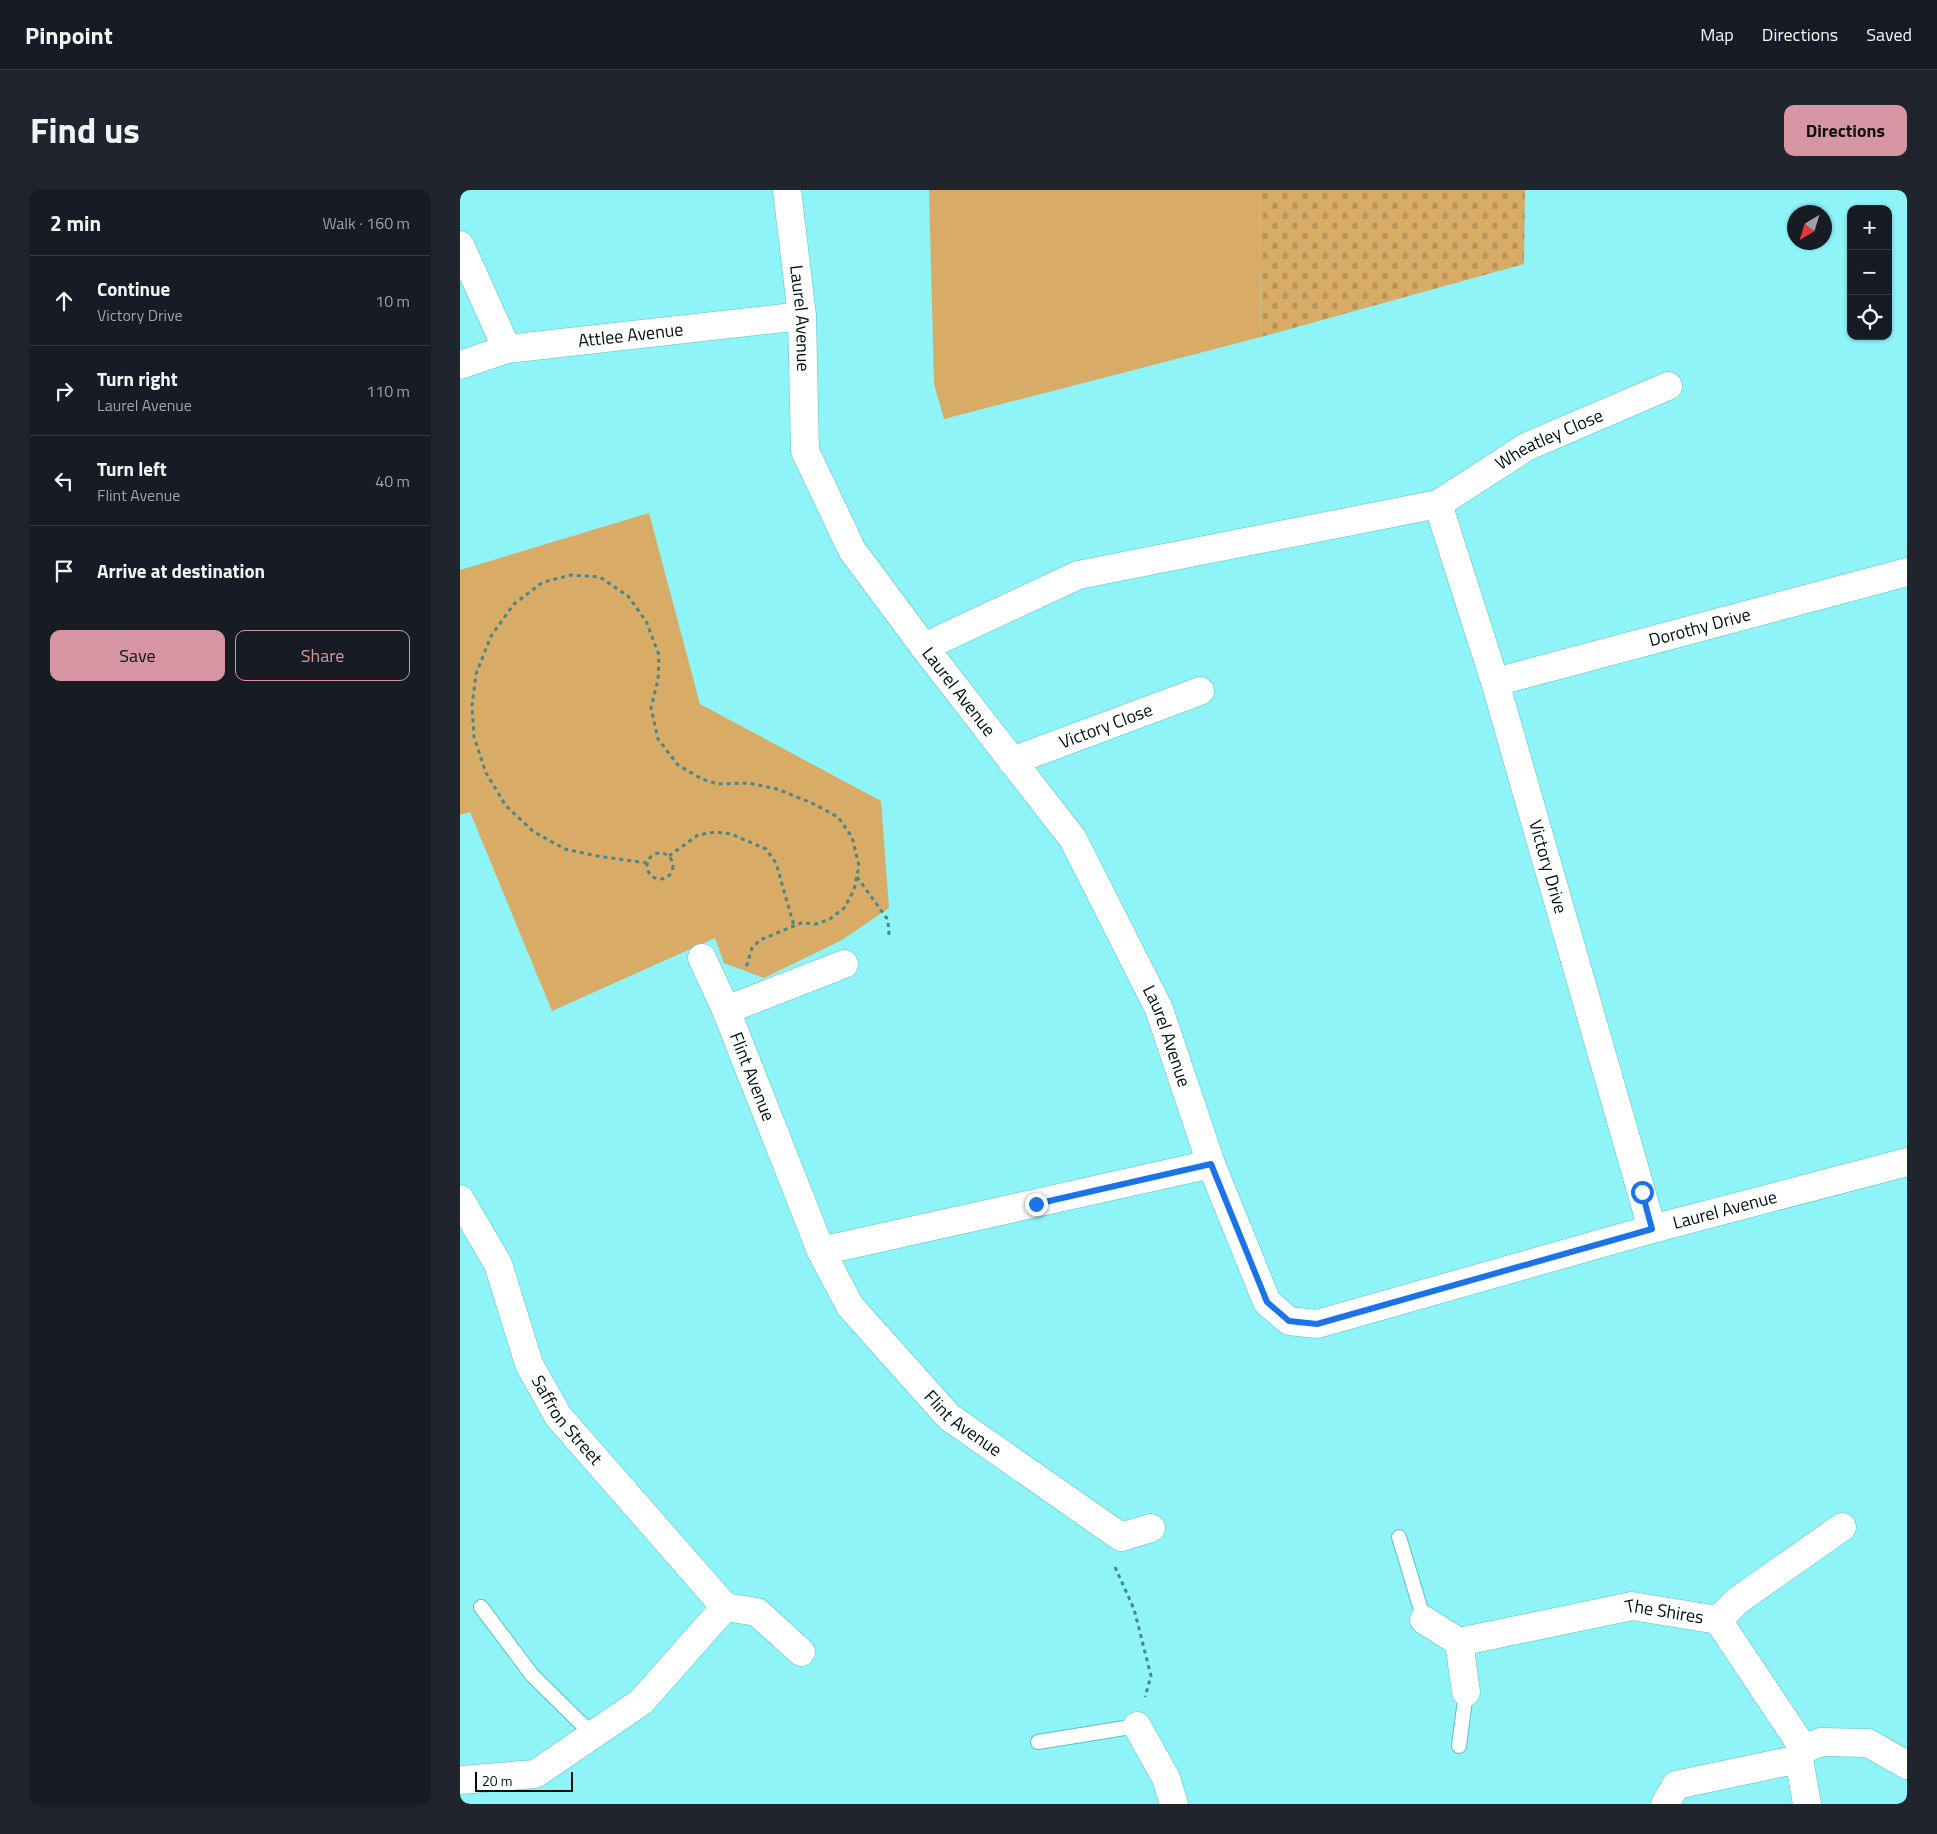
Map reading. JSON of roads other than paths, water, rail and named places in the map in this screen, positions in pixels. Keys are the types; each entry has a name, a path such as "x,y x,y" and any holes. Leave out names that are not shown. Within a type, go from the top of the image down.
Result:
{"street":[{"name":"Laurel Avenue","path":"788,190 802,316 805,451 852,550 924,647 1073,839 1159,1009 1211,1164 1267,1302 1289,1321 1317,1324 1652,1229 1907,1162"},
{"path":"460,245 507,349"},
{"name":"Attlee Avenue","path":"460,365 507,349 802,316"},
{"name":"Wheatley Close","path":"1438,504 1526,447 1668,386"},
{"path":"924,647 1078,575 1438,504"},
{"name":"Victory Drive","path":"1438,504 1495,682 1652,1229"},
{"name":"Dorothy Drive","path":"1495,682 1907,572"},
{"name":"Victory Close","path":"1012,761 1200,691"},
{"name":"Flint Avenue","path":"702,958 730,1008 821,1251 850,1306 949,1417 1121,1538 1151,1528"},
{"path":"730,1008 844,964"},
{"path":"821,1251 1211,1164"},
{"name":"Saffron Street","path":"460,1200 498,1264 529,1364 558,1416 725,1607"},
{"path":"1718,1620 1737,1601 1842,1527"},
{"name":"The Shires","path":"1459,1642 1632,1606 1718,1620 1802,1754"},
{"path":"460,1780 535,1774 641,1702 725,1607 757,1612 801,1652"},
{"path":"1424,1620 1459,1642 1466,1692"},
{"path":"1137,1726 1166,1778 1174,1804"},
{"path":"1666,1804 1676,1785 1802,1754 1821,1742 1868,1743 1907,1765"},
{"path":"1802,1754 1807,1804"}],"lane":[{"path":"1399,1537 1424,1620"},
{"path":"481,1608 532,1675 593,1735"},
{"path":"1460,1746 1466,1692"},
{"path":"1038,1742 1137,1726"}]}
